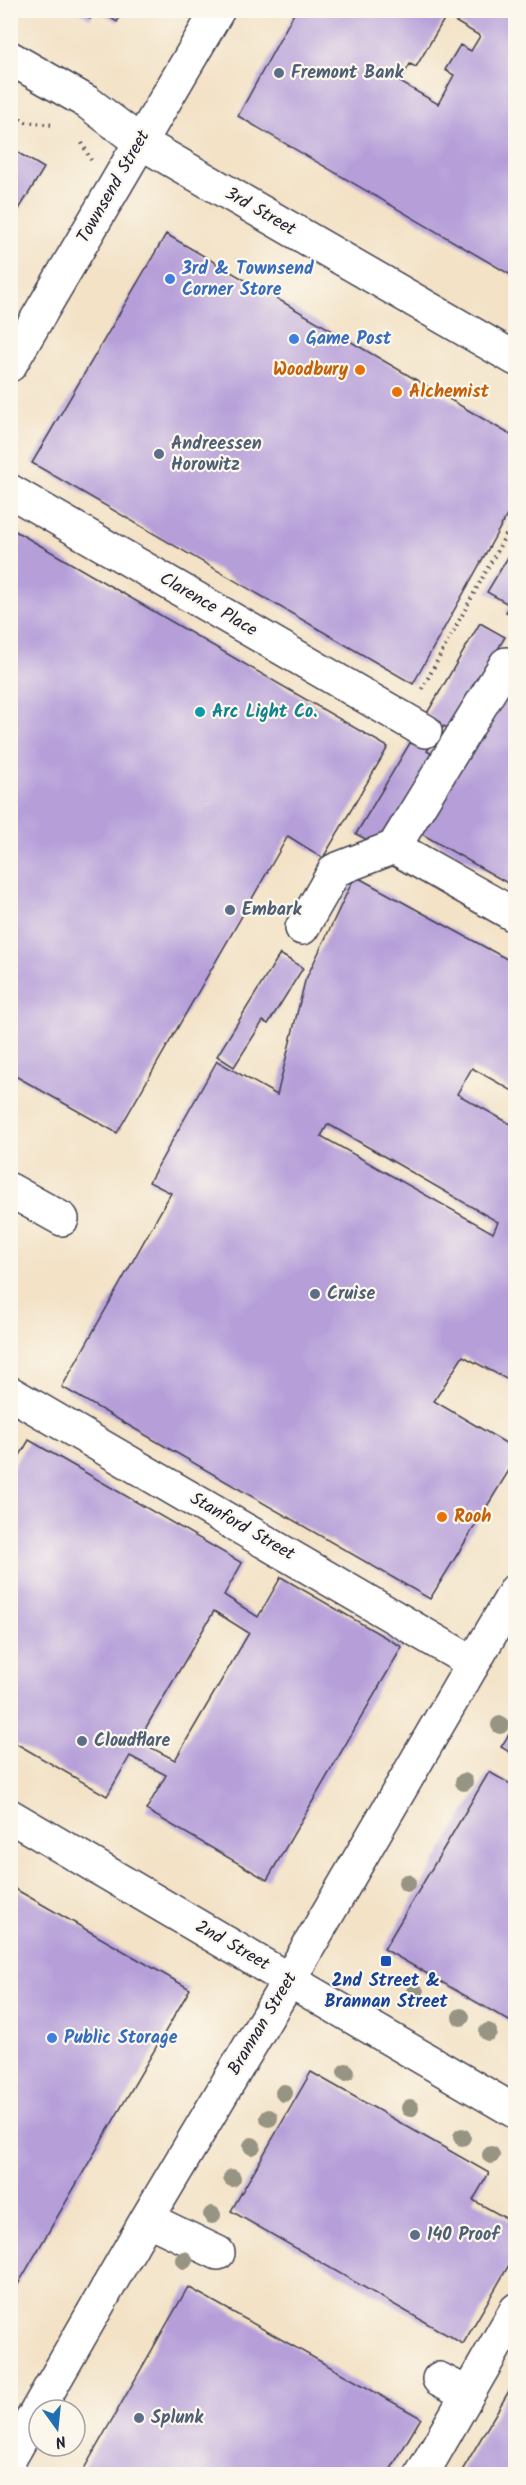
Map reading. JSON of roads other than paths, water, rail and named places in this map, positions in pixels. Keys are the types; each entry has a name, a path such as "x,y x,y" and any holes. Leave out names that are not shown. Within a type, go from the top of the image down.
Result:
{"street":[{"name":"Townsend Street","path":"10,364 218,10"},
{"name":"3rd Street","path":"10,58 87,102 140,142 516,359"},
{"name":"Clarence Place","path":"10,491 430,735"},
{"path":"394,847 430,735 506,664 516,670"},
{"path":"394,847 516,916"},
{"path":"302,928 335,870 394,847"},
{"path":"10,1190 62,1219"},
{"name":"Stanford Street","path":"10,1393 473,1663"},
{"name":"Brannan Street","path":"15,2438 290,1980 516,1590"},
{"name":"2nd Street","path":"10,1816 516,2112"},
{"path":"147,2219 218,2253"},
{"path":"422,2475 516,2310"},
{"path":"439,2379 468,2394"}],"place":[{"name":"Fremont Bank","path":"279,73"},
{"name":"3rd & Townsend Corner Store","path":"170,279"},
{"name":"Game Post","path":"294,339"},
{"name":"Woodbury","path":"360,370"},
{"name":"Alchemist","path":"397,392"},
{"name":"Andreessen Horowitz","path":"159,454"},
{"name":"Arc Light Co.","path":"200,712"},
{"name":"Embark","path":"230,910"},
{"name":"Cruise","path":"315,1294"},
{"name":"Rooh","path":"442,1517"},
{"name":"Cloudflare","path":"82,1741"},
{"name":"2nd Street & Brannan Street","path":"386,1961"},
{"name":"Public Storage","path":"52,2038"},
{"name":"140 Proof","path":"415,2235"},
{"name":"Splunk","path":"139,2418"}]}
